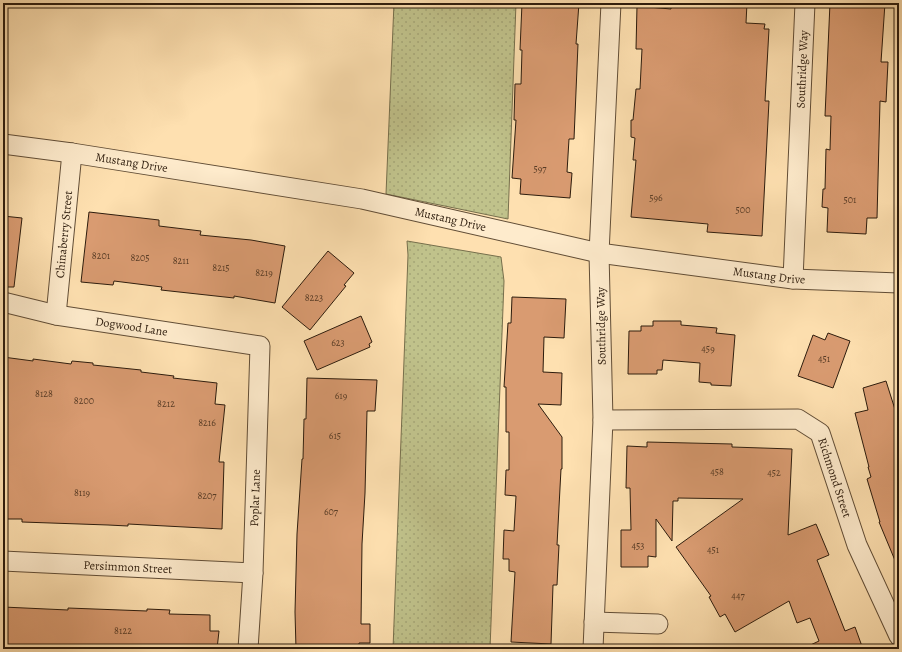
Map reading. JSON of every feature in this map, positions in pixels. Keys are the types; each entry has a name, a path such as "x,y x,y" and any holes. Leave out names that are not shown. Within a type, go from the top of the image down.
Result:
{"street":[{"name":"Southridge Way","path":"593,649 603,420 599,253 611,3"},
{"name":"Southridge Way","path":"793,279 805,3"},
{"name":"Mustang Drive","path":"3,144 72,153 362,199 599,253 793,279 899,283"},
{"name":"Chinaberry Street","path":"56,315 72,153"},
{"name":"Dogwood Lane","path":"3,302 56,315 260,346"},
{"name":"Poplar Lane","path":"248,649 253,574 260,346"},
{"name":"Richmond Street","path":"603,420 798,419 820,433 857,545 899,636"},
{"name":"Persimmon Street","path":"3,561 253,574"},
{"path":"594,622 658,624"}],"green space":[{"path":"394,3 516,3 508,219 386,194"},
{"path":"407,241 501,257 504,281 490,649 393,649 408,255"}],"building":[{"path":"522,3 579,3 576,44 578,44 574,139 569,139 567,172 572,173 570,198 520,194 521,179 512,178 516,120 514,120 515,84 521,84 522,50 520,50"},
{"path":"671,3 747,3 746,23 765,24 764,29 769,29 765,101 769,101 762,236 707,232 708,224 631,217 636,160 633,160 635,138 631,137 631,120 633,120 636,89 640,89 642,49 636,49 637,6 671,9"},
{"path":"830,3 885,3 881,62 888,62 886,102 880,101 877,218 867,218 866,234 827,232 828,208 822,207 823,189 825,189 826,149 830,150 831,116 825,116"},
{"path":"89,212 159,220 159,226 201,231 200,235 251,240 285,246 275,303 234,296 234,298 161,290 162,287 114,281 113,285 81,282"},
{"path":"3,216 22,218 14,287 3,287"},
{"path":"328,251 354,273 344,285 346,286 310,330 282,307"},
{"path":"512,297 566,299 564,338 544,337 543,372 562,373 561,405 538,404 562,437 562,469 557,545 559,545 557,585 553,585 551,644 511,642 515,572 509,571 509,559 503,559 504,530 514,531 516,496 505,495 506,470 509,470 509,432 506,432 506,387 504,387 508,323 511,323"},
{"path":"361,316 372,342 369,344 370,347 317,370 304,341"},
{"path":"653,321 681,321 681,325 717,328 716,333 735,335 731,386 711,385 711,383 699,382 700,363 663,360 662,370 657,370 657,374 628,374 629,331 641,331 641,326 653,326"},
{"path":"828,333 850,341 833,388 798,376 813,335 825,340"},
{"path":"3,357 71,364 72,361 93,363 93,365 141,370 141,372 174,376 173,378 217,383 215,404 225,405 219,462 224,462 222,529 128,524 128,526 22,522 22,519 3,519"},
{"path":"307,378 377,380 375,411 367,411 362,544 361,624 370,624 370,643 359,643 359,647 342,647 342,649 296,649 295,612 297,534 303,459 304,419 306,419"},
{"path":"886,381 899,422 899,570 879,522 867,479 871,477 855,413 868,410 863,388"},
{"path":"647,442 732,444 732,447 792,449 788,535 816,524 829,555 817,560 845,631 855,627 863,649 802,649 819,641 810,618 797,623 789,601 735,632 725,614 720,617 709,597 711,596 676,547 743,499 678,498 678,501 673,501 672,541 656,519 656,557 648,556 648,567 621,567 621,530 631,530 630,488 626,488 627,446 647,447"},
{"path":"3,607 68,610 68,608 147,611 147,609 170,610 169,614 210,615 210,631 219,631 217,649 3,649"}]}
